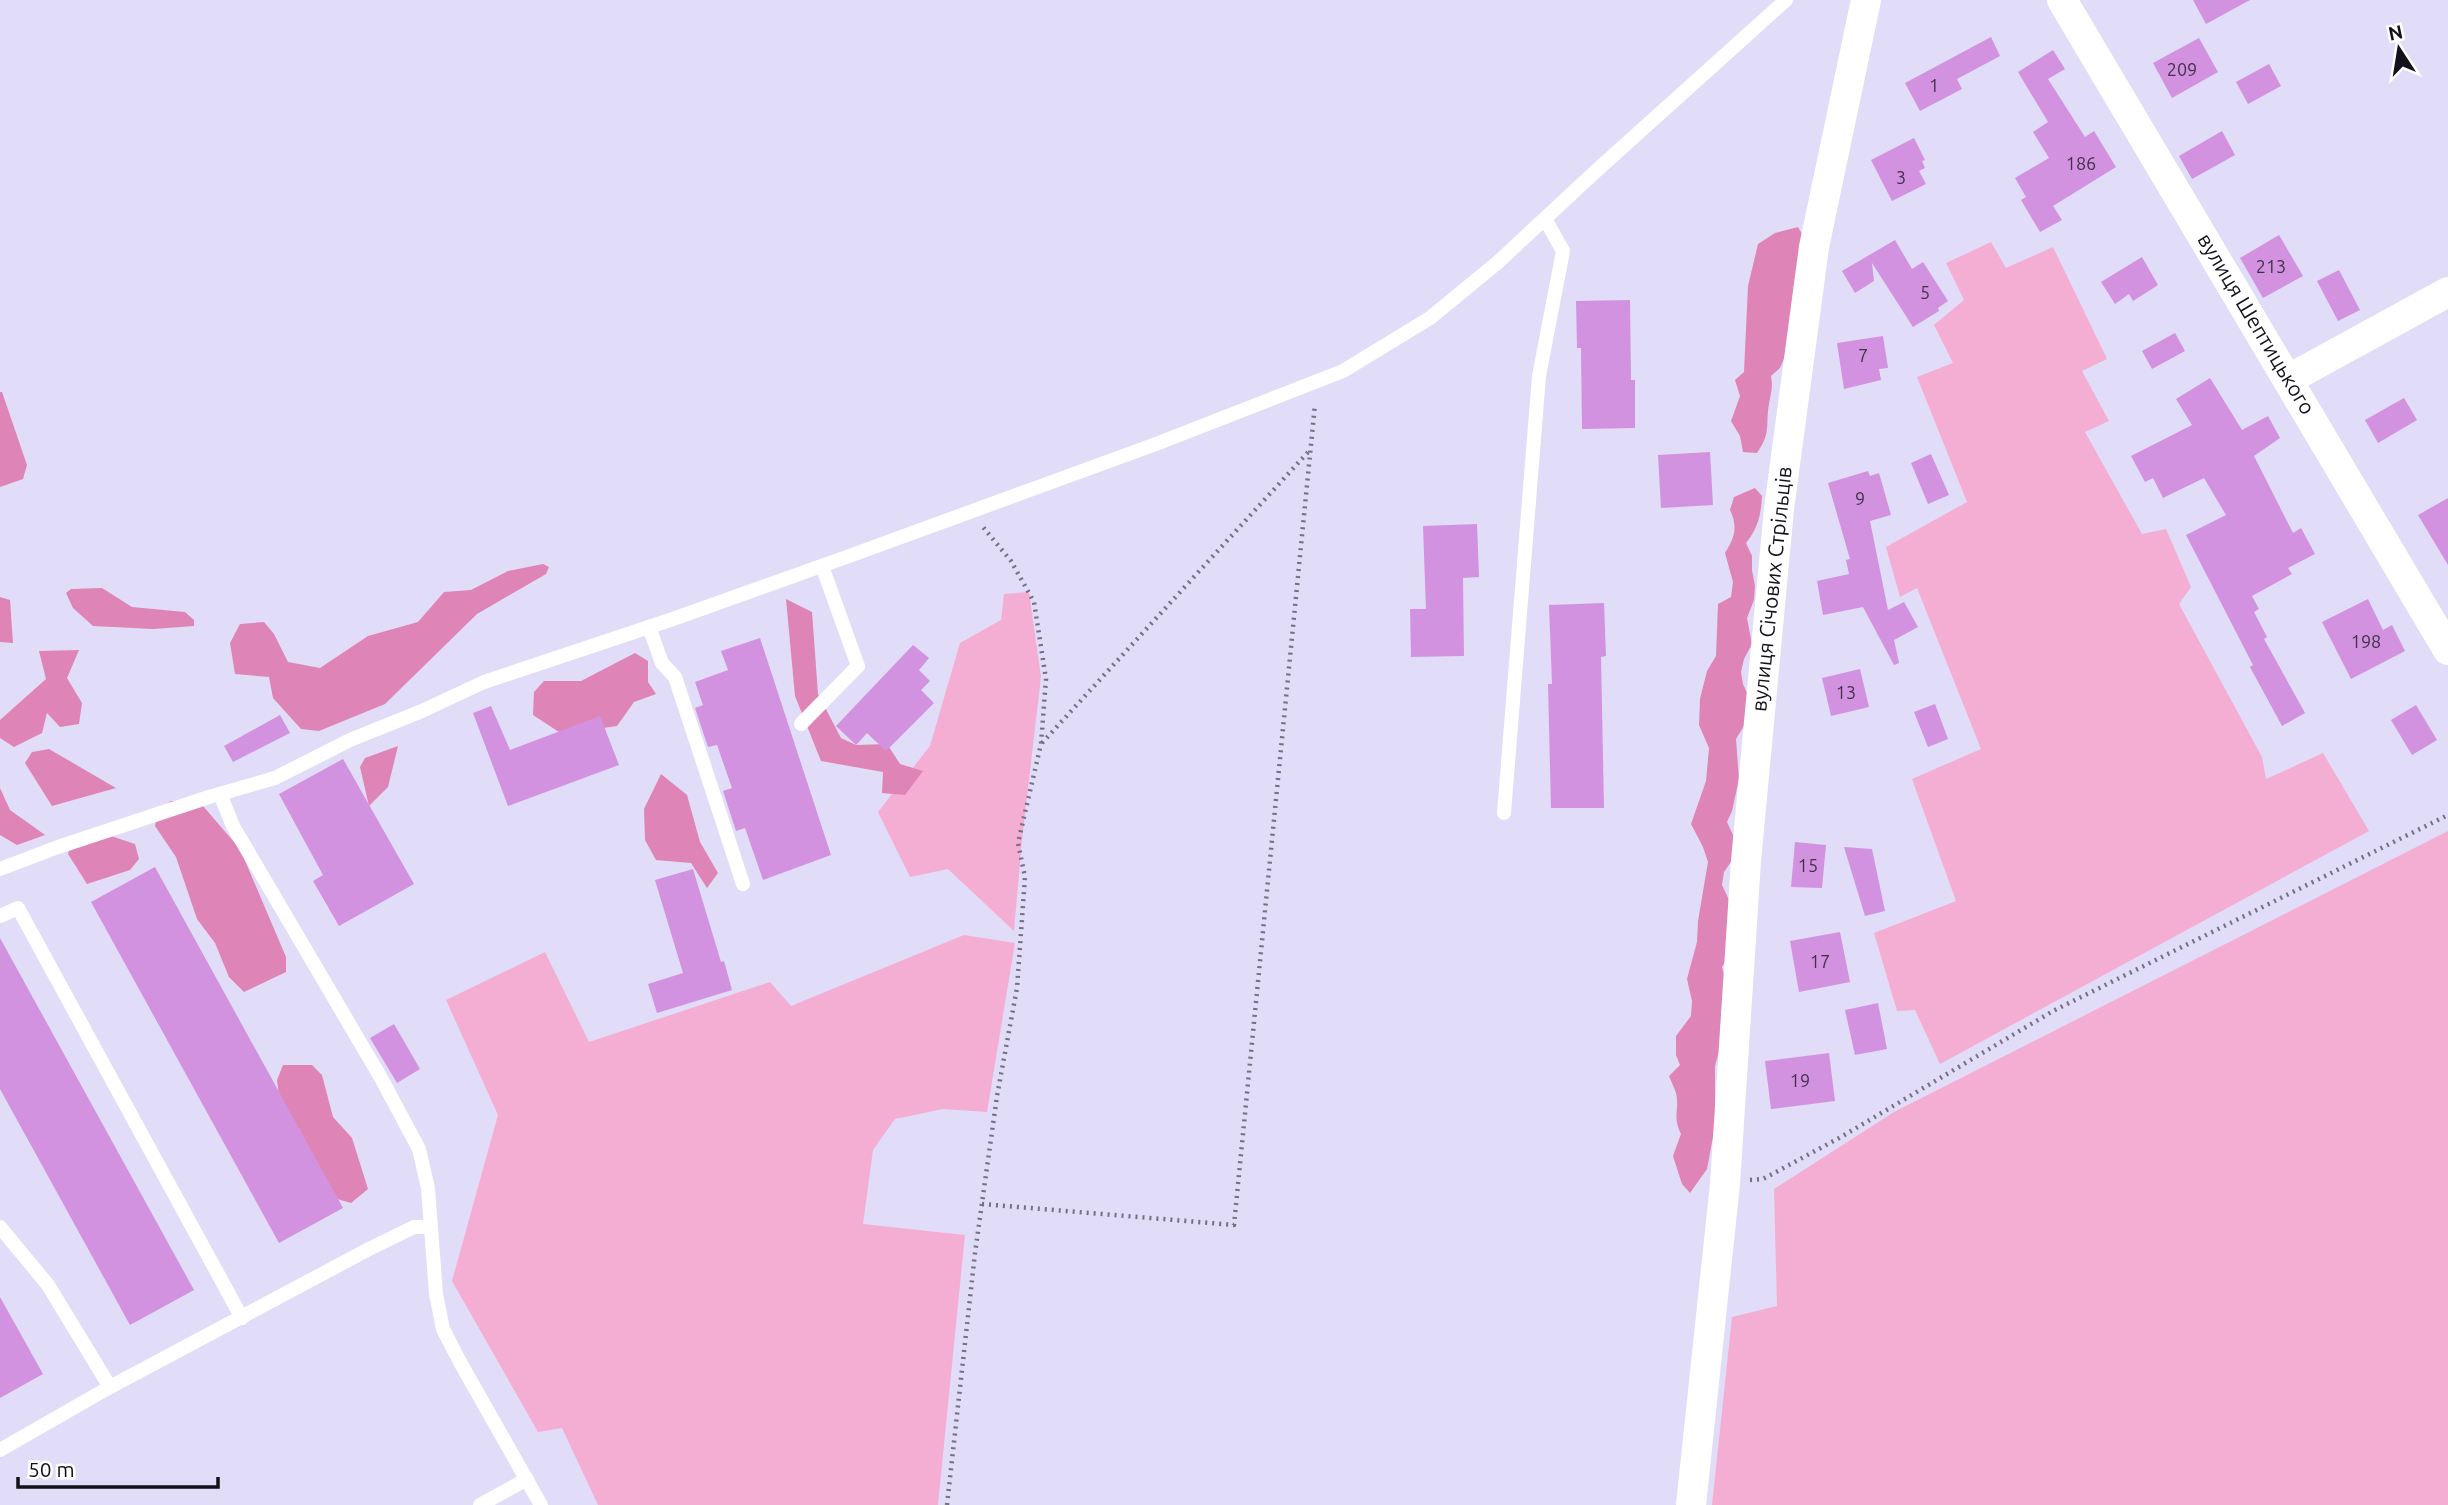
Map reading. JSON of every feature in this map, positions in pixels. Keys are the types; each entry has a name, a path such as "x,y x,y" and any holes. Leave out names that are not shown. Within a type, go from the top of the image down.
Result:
{"street":[{"name":"вулиця Січових Стрільців","path":"1690,1505 1725,1184 1746,861 1779,509 1814,247 1866,0"},
{"name":"вулиця Шептицького","path":"2062,0 2448,650"},
{"path":"2289,380 2448,292"}],"lane":[{"path":"0,869 58,847 275,778 350,740 422,712 484,682 822,566 1156,444 1343,371 1430,318 1497,263 1786,0"},
{"path":"1504,813 1539,376 1563,251 1545,219"},
{"path":"801,724 858,666 822,566"},
{"path":"649,627 662,663 675,677 743,884"},
{"path":"220,794 233,826 381,1078 419,1149 428,1188 436,1294 443,1329 541,1505"},
{"path":"0,916 18,908 242,1318"},
{"path":"0,1227 48,1285 110,1387"},
{"path":"0,1450 110,1387 369,1249 414,1227 429,1227"},
{"path":"480,1505 527,1479"}],"path":[{"path":"982,1204 1234,1226 1317,382"},
{"path":"1041,744 1311,449"},
{"path":"947,1505 982,1204 997,1096 1017,988 1025,877 1018,842 1041,744 1046,679 1034,602 1011,561 969,511"},
{"path":"1725,1184 1762,1179 1841,1138 2053,1011 2448,816"}],"shaded area":[{"path":"1798,227 1806,241 1786,354 1780,368 1771,376 1772,390 1765,439 1757,453 1743,452 1740,436 1731,421 1740,396 1735,380 1744,372 1748,286 1758,244 1775,233"},
{"path":"1991,242 2006,268 2053,247 2107,359 2082,371 2109,421 2085,432 2142,534 2166,529 2191,587 2179,604 2262,757 2266,779 2323,753 2369,831 1940,1064 1915,1010 1897,1011 1874,933 1956,901 1912,779 1981,749 1917,588 1900,597 1886,547 1967,502 1917,377 1953,363 1934,325 1964,300 1946,263"},
{"path":"0,392 27,465 23,479 0,487"},
{"path":"1755,488 1762,496 1761,509 1756,527 1746,543 1752,556 1755,586 1754,600 1747,618 1752,644 1741,672 1752,704 1750,716 1736,739 1739,779 1727,822 1734,837 1735,856 1724,872 1722,885 1729,900 1729,955 1722,967 1726,982 1722,1041 1715,1066 1715,1126 1707,1169 1690,1193 1682,1184 1673,1156 1681,1134 1677,1122 1676,1093 1669,1076 1680,1065 1676,1055 1676,1036 1691,1016 1692,1001 1687,979 1697,942 1708,862 1691,824 1706,781 1709,748 1699,725 1700,699 1707,671 1716,656 1718,604 1731,597 1733,582 1725,553 1734,532 1730,510 1734,497"},
{"path":"543,564 549,567 546,574 477,614 385,704 319,731 301,729 273,698 269,677 235,674 230,643 240,624 264,622 274,634 288,662 320,668 368,636 418,622 444,592 471,590 508,571"},
{"path":"102,588 132,607 185,612 194,620 194,626 153,629 93,626 73,608 66,593 71,589"},
{"path":"1029,592 1041,677 1014,931 948,869 910,877 878,812 930,746 960,643 1001,620 1004,594"},
{"path":"0,597 10,600 13,643 0,642"},
{"path":"786,599 812,612 818,694 841,738 856,745 887,744 900,764 923,771 905,795 882,793 883,772 821,761 795,696"},
{"path":"79,650 67,678 82,703 79,724 60,727 47,713 42,733 14,747 0,738 0,720 46,679 39,651"},
{"path":"635,653 648,661 648,682 656,694 634,702 617,726 562,734 533,715 534,692 544,681 581,681"},
{"path":"398,746 388,787 369,806 360,767 365,758"},
{"path":"49,749 116,788 52,806 25,763 32,752"},
{"path":"661,774 687,795 700,842 718,873 707,888 691,863 656,860 645,840 644,809"},
{"path":"0,788 10,810 45,835 17,845 0,835"},
{"path":"171,801 203,806 240,849 286,957 286,972 244,992 229,977 215,943 197,919 176,857 155,826 158,811"},
{"path":"96,831 135,844 139,859 130,870 87,884 68,854 73,837"},
{"path":"2448,831 2448,1505 1712,1505 1732,1317 1777,1306 1774,1189 1894,1112"},
{"path":"964,935 1015,943 987,1112 943,1109 895,1119 873,1150 863,1224 965,1235 938,1505 598,1505 562,1428 538,1432 452,1281 498,1115 446,1000 545,952 589,1042 770,982 791,1006"},
{"path":"283,1065 312,1065 322,1075 333,1117 352,1138 368,1189 351,1203 327,1196 280,1104 277,1080"}],"building":[{"path":"2193,0 2250,0 2206,24"},
{"path":"1991,37 2000,56 1957,79 1962,89 1920,111 1905,83"},
{"path":"2199,38 2218,72 2172,98 2153,63"},
{"path":"2053,50 2065,69 2048,79 2085,137 2094,131 2116,167 2053,206 2062,220 2040,232 2021,200 2026,197 2015,178 2049,158 2033,132 2048,122 2018,72"},
{"path":"2269,64 2281,86 2248,104 2236,82"},
{"path":"2222,131 2235,155 2192,179 2179,156"},
{"path":"1914,138 1925,160 1922,161 1925,168 1919,171 1926,184 1892,201 1871,160"},
{"path":"2279,235 2303,276 2263,298 2240,258"},
{"path":"1895,240 1912,269 1923,262 1948,301 1938,308 1939,311 1913,327 1872,263 1874,281 1855,293 1842,271"},
{"path":"2142,257 2158,285 2133,301 2129,294 2115,304 2101,282"},
{"path":"2339,270 2360,310 2338,321 2317,281"},
{"path":"1630,300 1631,380 1635,380 1635,428 1582,429 1581,348 1577,348 1576,301"},
{"path":"2175,333 2185,351 2152,369 2142,351"},
{"path":"1883,336 1888,368 1879,369 1881,380 1844,389 1837,343"},
{"path":"2210,378 2242,430 2268,416 2280,438 2254,456 2293,533 2301,528 2315,554 2288,568 2292,574 2252,596 2259,609 2254,612 2267,637 2264,639 2305,713 2282,726 2186,535 2226,515 2204,478 2163,498 2153,478 2145,482 2131,456 2192,425 2176,399"},
{"path":"2404,398 2417,420 2378,443 2365,420"},
{"path":"1710,452 1713,505 1661,508 1658,455"},
{"path":"1931,454 1949,495 1928,504 1911,463"},
{"path":"1868,471 1870,476 1879,473 1891,515 1870,521 1888,610 1904,602 1918,627 1894,640 1899,663 1894,665 1863,607 1823,615 1817,581 1849,574 1846,560 1850,559 1828,483"},
{"path":"2448,498 2448,565 2418,515"},
{"path":"1477,524 1479,577 1463,578 1464,656 1411,657 1410,609 1426,609 1423,526"},
{"path":"2368,599 2383,630 2392,625 2405,651 2351,679 2322,622"},
{"path":"1604,603 1606,656 1601,657 1604,808 1551,808 1548,684 1552,684 1549,605"},
{"path":"760,638 831,855 763,880 745,828 736,831 723,791 732,788 717,745 708,747 695,708 703,705 695,682 728,670 721,651"},
{"path":"913,645 929,658 919,670 930,681 921,690 934,703 886,751 867,733 856,745 836,726"},
{"path":"1860,669 1869,707 1831,716 1822,678"},
{"path":"1935,704 1948,739 1928,747 1914,712"},
{"path":"2416,705 2437,740 2412,755 2391,720"},
{"path":"491,706 510,750 600,716 619,765 508,806 473,713"},
{"path":"280,715 290,733 233,762 224,746"},
{"path":"343,759 414,884 339,926 313,881 323,875 279,794"},
{"path":"1795,842 1826,845 1822,888 1791,887"},
{"path":"1844,847 1872,849 1885,911 1865,916"},
{"path":"155,867 343,1208 279,1243 91,902"},
{"path":"693,869 732,990 657,1013 648,984 683,973 655,880"},
{"path":"1840,932 1850,982 1799,992 1790,941"},
{"path":"0,938 194,1290 130,1325 0,1089"},
{"path":"1878,1003 1887,1049 1855,1055 1845,1010"},
{"path":"394,1024 420,1069 397,1083 370,1038"},
{"path":"1829,1053 1835,1101 1771,1109 1765,1061"},
{"path":"0,1297 43,1374 0,1398"}]}
